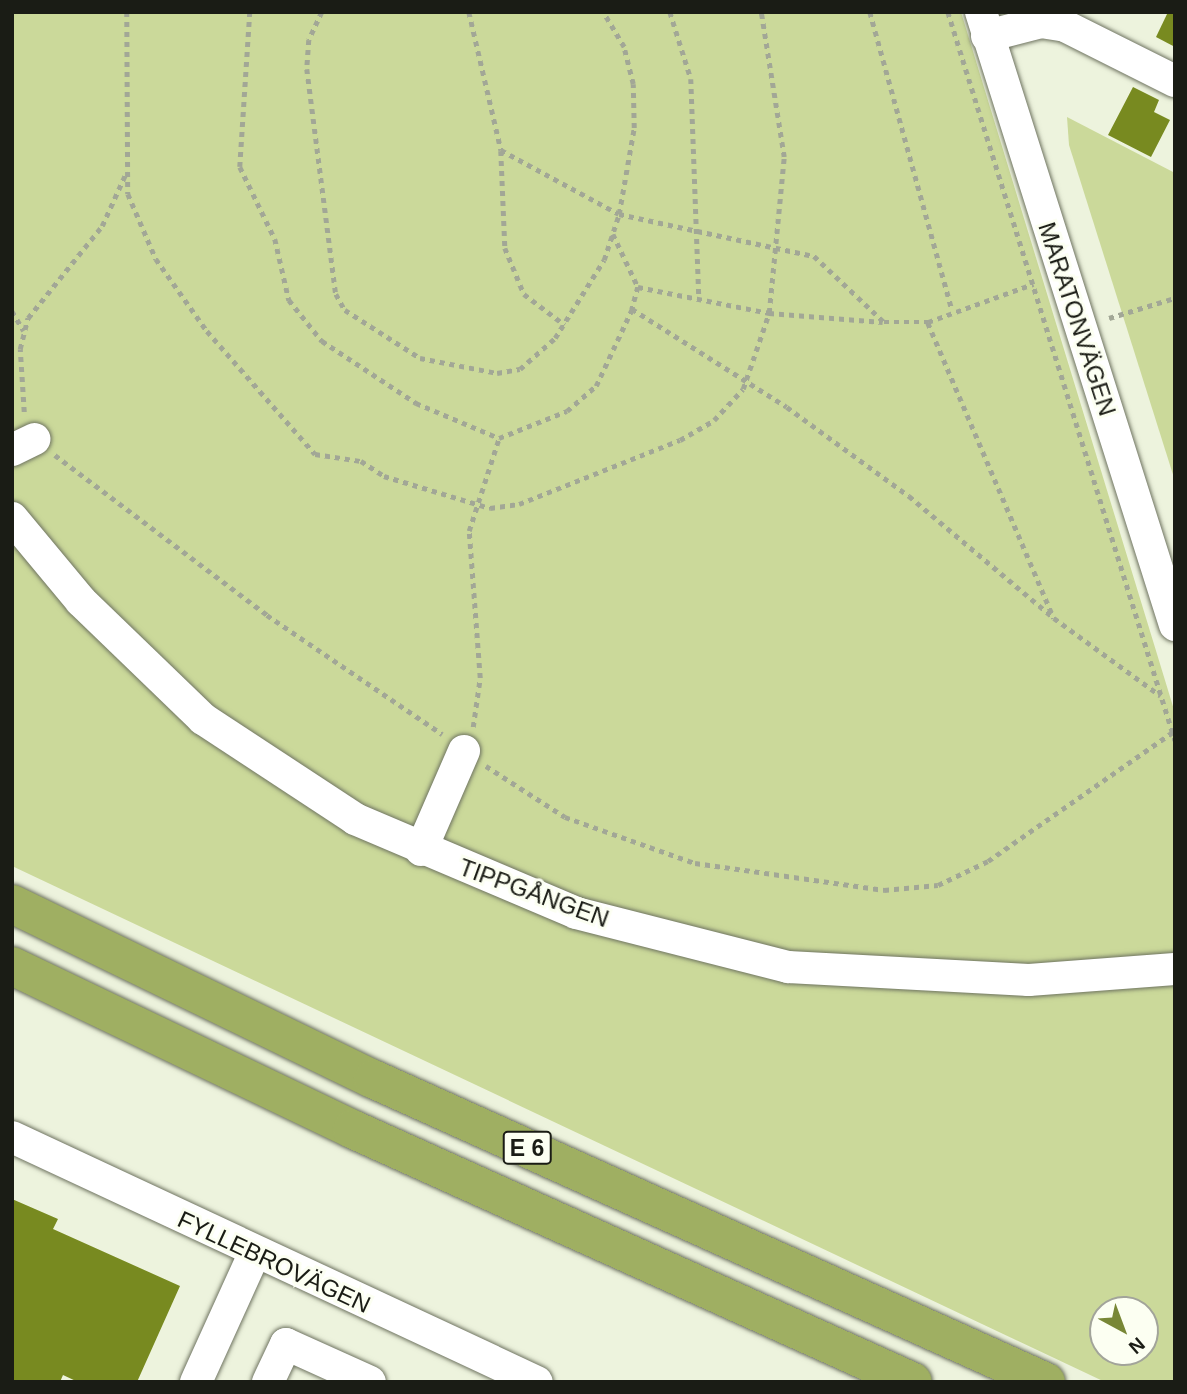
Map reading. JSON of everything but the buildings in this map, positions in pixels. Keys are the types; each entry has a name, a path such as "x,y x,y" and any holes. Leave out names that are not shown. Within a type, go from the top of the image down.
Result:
{"highway":[{"name":"E 6","path":"12,904 373,1079 1046,1382"},
{"name":"E 6","path":"12,966 340,1123 913,1382"}],"street":[{"path":"984,24 1041,22 1065,26 1175,81"},
{"name":"MARATONVÄGEN","path":"984,24 1175,625"},
{"name":"TIPPGÅNGEN","path":"12,518 81,601 203,719 355,819 421,850 576,913 788,967 1029,980 1175,969"},
{"path":"421,850 464,751"},
{"name":"FYLLEBROVÄGEN","path":"12,1137 254,1254 537,1382"},
{"path":"196,1382 254,1254"},
{"path":"268,1382 286,1344 370,1382"}],"path":[{"path":"127,12 128,194 156,259 207,331 314,454 360,461 384,476 473,506 519,504 680,440 714,421 747,382 769,313 772,246 784,157 761,12"},
{"path":"250,12 240,167 275,239 298,317 372,379 462,427 499,438 567,411 596,386 632,309 638,287 613,234"},
{"path":"322,12 309,40 307,69 330,260 345,310 420,358 497,373 520,369 565,325 613,234 620,214 634,128 633,84 624,47 603,12"},
{"path":"469,12 501,150 505,248 524,294 565,325"},
{"path":"670,12 691,79 699,299"},
{"path":"870,12 952,309"},
{"path":"948,12 1175,740"},
{"path":"501,150 620,214 814,256 884,322"},
{"path":"127,171 102,226 57,277 24,332 23,445 267,615 352,667 464,751 565,817 695,863 884,890 938,885 988,861 1172,732"},
{"path":"638,287 769,313 928,323 952,309 1033,284"},
{"path":"1109,318 1175,298"},
{"path":"632,309 747,382 909,496 1054,618 1161,696"},
{"path":"12,311 24,332"},
{"path":"928,323 1054,618"},
{"path":"464,751 479,709 481,678 471,578 473,506 486,484 499,438"}],"green space":[{"path":"12,12 961,12 1175,713 1175,1382 1105,1382 12,866"},
{"path":"1067,117 1175,173 1175,481 1069,145"}]}
